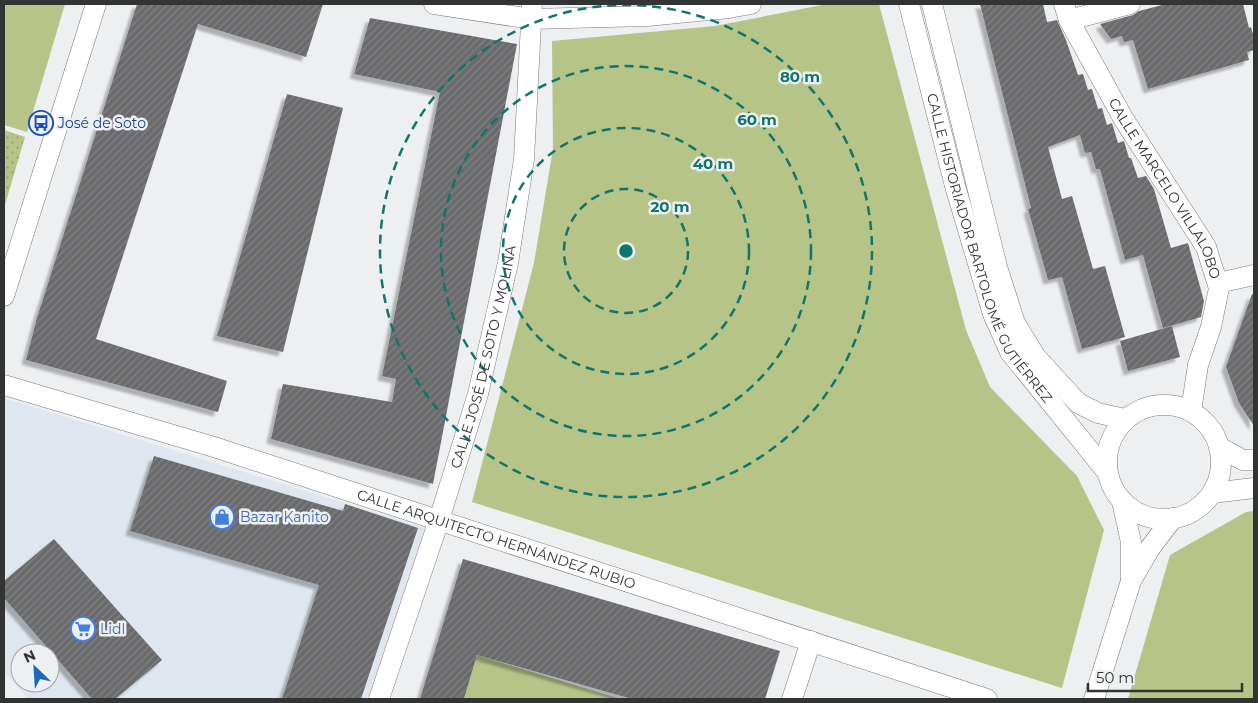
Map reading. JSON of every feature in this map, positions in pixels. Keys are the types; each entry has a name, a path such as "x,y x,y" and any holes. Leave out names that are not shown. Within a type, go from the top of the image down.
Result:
{"street":[{"path":"4,296 96,4"},
{"path":"434,4 531,12 647,16 751,4"},
{"name":"CALLE HISTORIADOR BARTOLOMÉ GUTIÉRREZ","path":"909,4 959,202 992,314 1010,352 1107,472"},
{"name":"CALLE HISTORIADOR BARTOLOMÉ GUTIÉRREZ","path":"932,4 997,267 1015,323 1035,356 1078,403 1098,413 1126,419"},
{"path":"1066,12 1130,4"},
{"name":"CALLE JOSÉ DE SOTO Y MOLINA","path":"380,699 478,394 508,263 524,158 531,12"},
{"name":"CALLE MARCELO VILLALOBO","path":"1066,12 1123,118 1206,247 1218,283 1219,288 1211,327 1198,365 1191,411"},
{"path":"1218,283 1254,275"},
{"name":"CALLE ARQUITECTO HERNÁNDEZ RUBIO","path":"4,385 214,447 987,699"},
{"name":"CALLE HISTORIADOR BARTOLOMÉ GUTIÉRREZ","path":"1157,405 1174,405 1191,411 1209,426 1219,447 1221,463 1219,479 1212,493 1195,510 1173,518 1154,518 1137,512 1122,501 1112,488 1107,472 1107,452 1114,434 1126,419 1140,410 1157,405"},
{"path":"1219,447 1243,460 1254,460"},
{"path":"1212,493 1254,488"},
{"path":"1122,501 1131,542 1131,581"},
{"path":"1094,699 1131,581 1150,548 1173,518"},
{"path":"792,699 811,641"}],"shaded area":[{"path":"4,398 426,528 368,699 28,699 23,693 60,693 60,643 10,643 10,678 4,671"}],"green space":[{"path":"4,4 65,4 27,132 4,125"},
{"path":"827,4 879,4 966,330 990,387 1077,476 1104,530 1062,688 472,502 534,263 553,149 552,41 715,26"},
{"path":"4,130 25,137 4,208"},
{"path":"1254,511 1254,699 1128,699 1170,555 1246,512"},
{"path":"477,655 620,699 464,699"}],"building":[{"path":"137,4 323,4 306,57 198,24 96,339 227,381 218,412 26,360 37,318"},
{"path":"980,4 1043,4 1047,22 1057,20 1078,75 1083,74 1088,90 1092,89 1098,109 1102,108 1107,125 1112,123 1118,143 1124,141 1138,178 1146,176 1154,189 1171,248 1188,243 1204,301 1201,317 1163,328 1143,255 1125,260 1100,169 1096,169 1091,152 1085,153 1080,135 1048,147 1062,199 1072,196 1093,269 1105,266 1125,337 1082,349 1062,277 1048,280 1028,209 1031,208"},
{"path":"1166,4 1243,4 1249,28 1251,27 1254,38 1254,50 1247,52 1249,60 1148,89 1133,40 1124,42 1122,36 1111,39 1100,24"},
{"path":"370,18 517,44 433,484 271,439 283,384 392,402 396,379 382,376 440,92 354,74"},
{"path":"287,94 343,108 283,352 217,336"},
{"path":"1252,294 1254,295 1254,426 1239,403 1226,367"},
{"path":"1172,326 1180,357 1128,371 1120,341"},
{"path":"154,456 343,511 345,504 418,528 361,699 282,699 319,585 130,531"},
{"name":"Lidl","path":"54,539 162,660 115,699 92,699 60,662 60,643 43,643 4,598 4,581"},
{"path":"463,559 780,651 765,699 632,699 477,655 464,699 420,699"}],"place":[{"name":"José de Soto","path":"41,123"},
{"name":"Bazar Kanito","path":"222,517"},
{"name":"Lidl","path":"83,629"}]}
